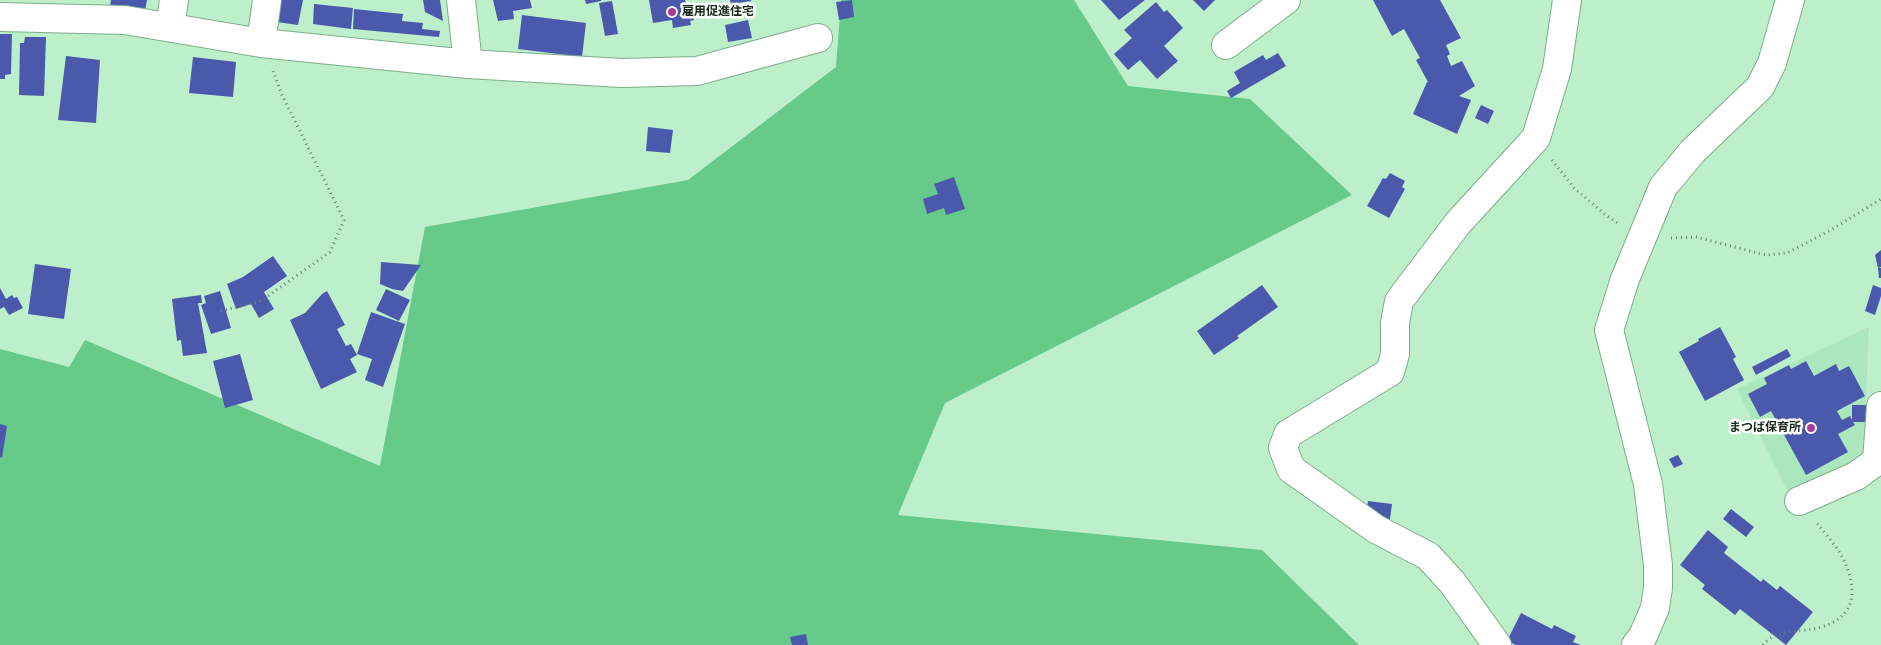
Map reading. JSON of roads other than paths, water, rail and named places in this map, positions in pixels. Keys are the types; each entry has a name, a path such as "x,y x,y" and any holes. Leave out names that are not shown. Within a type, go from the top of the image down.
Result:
{"street":[{"path":"170,27 174,0"},
{"path":"261,43 267,0"},
{"path":"461,0 468,64"},
{"path":"1226,45 1286,0"},
{"path":"1497,645 1452,582 1428,556 1376,529 1291,469 1283,448 1288,434 1390,372 1396,354 1395,324 1399,301 1458,223 1536,138 1557,69 1567,0"},
{"path":"1636,645 1643,636 1655,608 1658,588 1658,565 1648,484 1609,330 1625,279 1663,187 1692,151 1760,88 1772,63 1790,0"},
{"path":"0,17 37,10 125,20 261,43 468,64 622,73 697,71 818,38"},
{"path":"1799,501 1856,476 1877,461 1881,406"}],"place":[{"name":"雇用促進住宅","path":"672,12"},
{"name":"まつば保育所","path":"1811,428"}]}
